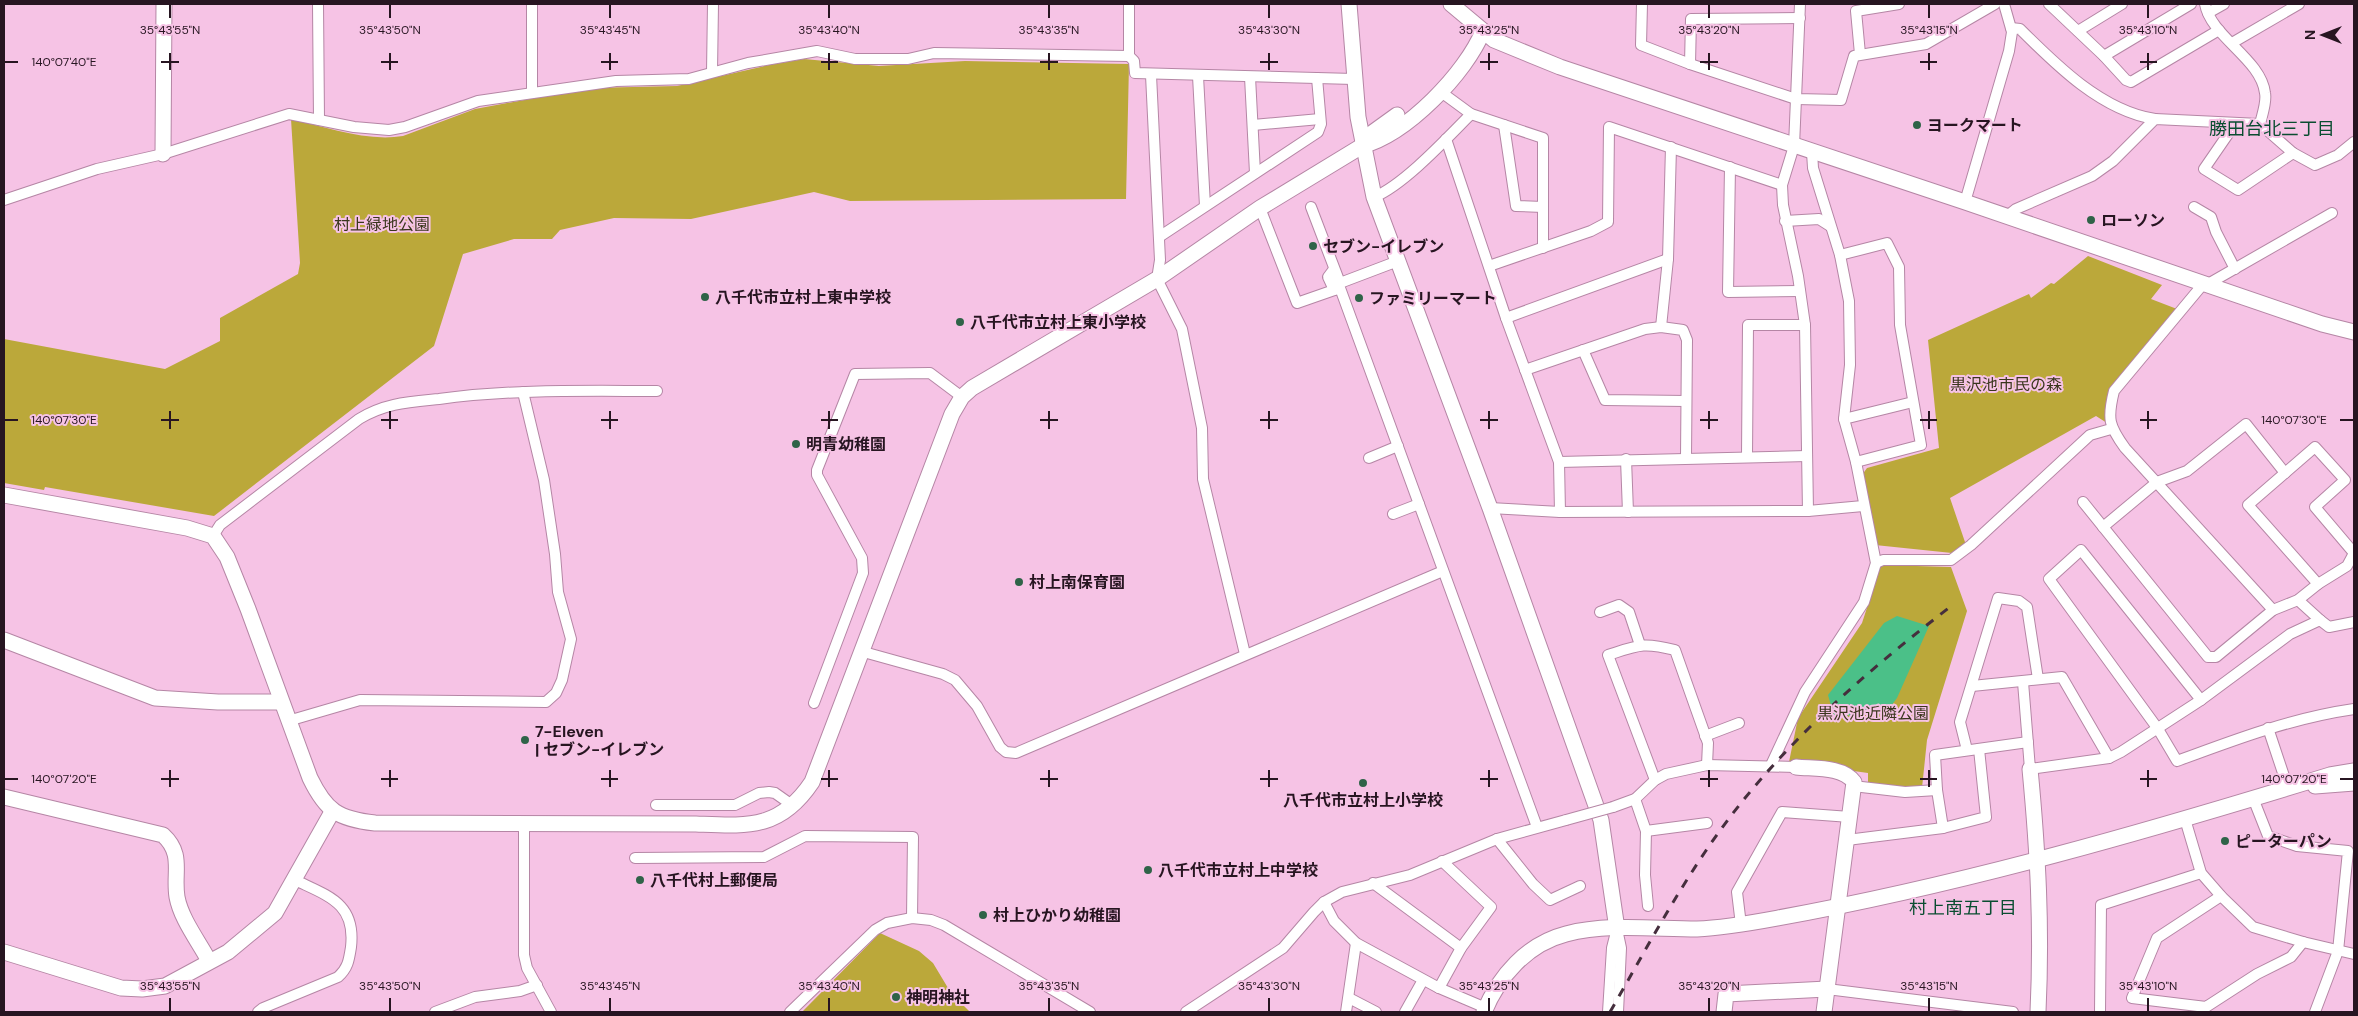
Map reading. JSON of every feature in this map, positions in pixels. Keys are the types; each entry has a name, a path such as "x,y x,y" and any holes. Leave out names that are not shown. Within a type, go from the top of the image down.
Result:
{"street":[{"path":"163,154 164,4"},
{"path":"318,4 319,120"},
{"path":"532,4 532,94"},
{"path":"712,72 713,4"},
{"path":"1129,4 1129,56"},
{"path":"1349,4 1354,79 1362,146 1374,197 1490,508 1601,820 1621,948 1618,1012"},
{"path":"1451,4 1483,31 1512,49 1560,67 1965,202 2322,324 2354,332"},
{"path":"1642,4 1641,45 1690,64 1796,99 1842,100 1854,56 1926,44 1995,4"},
{"path":"1800,4 1794,146 1782,185 1785,221 1800,291 1805,325 1808,511"},
{"path":"1860,54 1856,11 1898,4"},
{"path":"1965,202 2009,51 2011,28 2004,4"},
{"path":"2050,4 2126,80 2131,82 2219,30"},
{"path":"2078,31 2122,4"},
{"path":"2104,56 2191,4"},
{"path":"2224,4 2206,8 2219,30 2232,43 2264,87 2266,96 2260,124"},
{"path":"2232,43 2298,4"},
{"path":"1690,64 1691,19 1800,18"},
{"path":"2011,28 2020,29 2077,83 2138,116 2155,119 2260,124 2293,153 2315,165 2338,155 2354,142"},
{"path":"1362,146 1372,133 1423,96 1439,80 1470,39 1483,31"},
{"path":"4,495 158,522 214,536 227,557 248,609 310,778 324,804 332,812 356,821 375,823 524,825 696,824 742,826 769,819 792,805 806,790 818,769 860,651 952,414 962,397 972,388 1157,279 1260,208 1362,146 1377,142 1442,92 1478,45 1483,31"},
{"path":"4,200 97,169 163,154 289,114 354,127 389,130 405,127 478,102 616,81 689,79 712,72 817,50 855,59 908,59 934,53 1129,56 1134,61 1134,73 1151,75 1354,79"},
{"path":"1151,75 1160,260 1157,279 1182,329 1202,428 1203,479 1246,654"},
{"path":"1198,76 1206,206"},
{"path":"1250,77 1256,173"},
{"path":"1159,237 1318,132 1320,119 1317,78"},
{"path":"1442,92 1471,114 1543,138 1543,248"},
{"path":"1374,197 1384,193 1471,114"},
{"path":"1253,125 1320,119"},
{"path":"2006,217 2016,209 2092,176 2113,161 2155,119"},
{"path":"2235,124 2204,169 2238,190 2293,153"},
{"path":"1504,125 1516,206 1543,207"},
{"path":"1489,266 1543,248 1608,222 1609,127 1782,185"},
{"path":"1446,138 1506,318 1559,462 1560,512"},
{"path":"1662,327 1668,259 1671,147"},
{"path":"1772,765 1805,692 1864,602 1876,564 1863,506 1856,462 1844,419 1850,364 1849,301 1840,255 1813,168 1812,152"},
{"path":"1730,168 1728,292 1800,291"},
{"path":"1311,207 1340,284 1398,261"},
{"path":"2194,207 2211,217 2216,232 2235,268"},
{"path":"1260,208 1297,303 1340,288 1537,827"},
{"path":"2273,610 2125,448 2111,429 2110,406 2114,391 2206,284 2332,213"},
{"path":"1785,221 1819,219 1830,226"},
{"path":"1840,255 1887,243 1899,267 1900,325 1921,445 1856,462"},
{"path":"1506,318 1668,259"},
{"path":"1334,269 1328,277 1334,290"},
{"path":"1747,456 1748,325 1805,325"},
{"path":"1525,370 1629,333 1662,327 1683,330 1686,334 1686,457"},
{"path":"1583,350 1605,400 1686,402"},
{"path":"814,703 863,573 862,558 817,475 855,374 930,373 962,397"},
{"path":"214,536 220,525 359,419 384,406 460,396 523,392 657,391"},
{"path":"288,721 360,700 546,702 556,693 564,672 570,629 558,592 555,554 544,480 523,392"},
{"path":"1844,419 1913,402"},
{"path":"2103,527 2157,482 2186,471 2246,424 2285,473"},
{"path":"1876,564 1883,560 1951,560 1971,545 2090,435 2111,429"},
{"path":"1369,458 1398,446"},
{"path":"2083,502 2208,656 2216,657 2273,610 2298,600 2318,584 2348,566 2354,553 2315,507 2345,480 2315,447 2248,505 2318,584"},
{"path":"1559,462 1686,457 1807,456"},
{"path":"1626,459 1628,512"},
{"path":"1393,514 1419,504"},
{"path":"1490,508 1560,512 1628,512 1808,511 1863,506"},
{"path":"2201,700 2081,550 2049,578 2158,729 2177,761 2268,728 2316,715 2354,709"},
{"path":"860,651 943,674 955,680 977,706 1000,747 1006,752 1016,752 1443,571"},
{"path":"1967,750 1960,722 1998,598 2019,601 2027,607 2038,680"},
{"path":"2298,600 2330,627 2354,622"},
{"path":"1600,612 1619,605 1629,612 1640,645"},
{"path":"2030,769 2109,758 2158,729 2201,700 2290,634 2320,620"},
{"path":"4,640 155,698 218,702 281,702"},
{"path":"1655,780 1608,655 1640,645 1649,644 1675,650 1708,743 1707,765"},
{"path":"1972,686 2062,677 2109,758"},
{"path":"2023,682 2039,860 2042,941 2038,1012"},
{"path":"1705,736 1739,723"},
{"path":"2268,728 2288,788"},
{"path":"1943,828 1937,790 1936,755 2028,742"},
{"path":"1847,840 1943,828 1986,816 1979,748"},
{"path":"1186,1012 1283,948 1324,902 1342,892 1410,875 1497,839 1613,807 1635,799 1655,780 1666,774 1707,765 1772,765 1836,771 1849,775 1854,782 1824,1012"},
{"path":"1324,902 1334,921 1356,943 1423,980 1485,1010 1498,983 1518,960 1545,942 1566,934 1617,929 1699,929 1741,925 1839,907 2039,860 2185,819 2330,775 2354,770"},
{"path":"2288,788 2354,783"},
{"path":"1853,786 1905,792 1937,790"},
{"path":"656,804 736,806 759,793 769,792 775,793 792,805"},
{"path":"4,797 163,835 170,840 176,853 176,888 180,907 210,961"},
{"path":"2253,798 2268,836 2297,846 2348,851 2338,951 2316,1012"},
{"path":"1635,799 1646,831 1644,875 1648,906"},
{"path":"4,952 132,989 165,986 228,952 274,913 295,880 332,812"},
{"path":"1741,925 1737,892 1782,812 1850,818"},
{"path":"2185,819 2201,873 2221,896 2253,927 2303,942 2354,954"},
{"path":"1646,831 1707,823"},
{"path":"524,825 524,954 527,968 551,1012"},
{"path":"635,858 764,857 805,836 913,837 912,918"},
{"path":"1497,839 1533,884 1550,900 1580,886"},
{"path":"1439,988 1461,948 1491,907 1442,861"},
{"path":"2100,1012 2101,905 2201,873"},
{"path":"258,1012 263,1008 338,977 345,971 349,963 352,937 349,917 342,906 295,880"},
{"path":"1373,883 1461,948"},
{"path":"2221,896 2157,938 2132,998 2206,1007 2257,974 2290,957 2303,942"},
{"path":"790,1012 875,930 887,923 912,918 931,920 957,931 1090,1012"},
{"path":"1608,1012 1612,948 1617,929"},
{"path":"1346,1012 1350,998 1356,943"},
{"path":"1405,1012 1423,980"},
{"path":"435,1012 475,997 520,991 537,985"},
{"path":"1724,1012 1726,994 1827,989 1922,1007 2013,1012"},
{"path":"1350,998 1376,1012"}],"green space":[{"name":"村上緑地公園","path":"804,59 879,66 965,61 1129,64 1126,199 850,201 814,192 691,219 614,218 560,230 552,239 514,239 463,254 434,346 214,516 45,487 44,490 4,483 4,339 165,369 220,341 220,318 298,274 300,263 291,119 361,135 375,137 403,136 475,109 589,88 677,86"},
{"name":"黒沢池市民の森","path":"2088,256 2162,285 2151,299 2177,309 2111,390 2107,423 2096,416 1950,498 1966,545 1952,553 1875,545 1862,475 1867,468 1939,448 1928,340 2029,294 2031,298 2051,283 2054,284"},
{"name":"黒沢池近隣公園","path":"1881,565 1951,567 1967,611 1927,740 1922,788 1868,784 1868,773 1789,762 1798,718 1862,623"},
{"path":"880,933 919,951 933,963 951,993 970,1012 802,1012"}],"shaded area":[{"path":"1897,616 1929,626 1897,698 1885,714 1834,716 1828,695 1884,623"}],"railway":[{"path":"1610,1012 1692,872 1730,817 1758,783 1817,720 1849,690 1950,607"}],"place":[{"name":"ヨークマート","path":"1917,125"},
{"name":"ローソン","path":"2091,220"},
{"name":"セブン-イレブン","path":"1313,246"},
{"name":"八千代市立村上東中学校","path":"705,297"},
{"name":"ファミリーマート","path":"1359,298"},
{"name":"八千代市立村上東小学校","path":"960,322"},
{"name":"明青幼稚園","path":"796,444"},
{"name":"村上南保育園","path":"1019,582"},
{"name":"7-Eleven | セブン-イレブン","path":"525,740"},
{"name":"八千代市立村上小学校","path":"1363,783"},
{"name":"ピーターパン","path":"2225,841"},
{"name":"八千代市立村上中学校","path":"1148,870"},
{"name":"八千代村上郵便局","path":"640,880"},
{"name":"村上ひかり幼稚園","path":"983,915"},
{"name":"神明神社","path":"896,997"}],"district":[{"name":"勝田台北三丁目","path":"2272,129"},
{"name":"村上南五丁目","path":"1963,908"}]}
